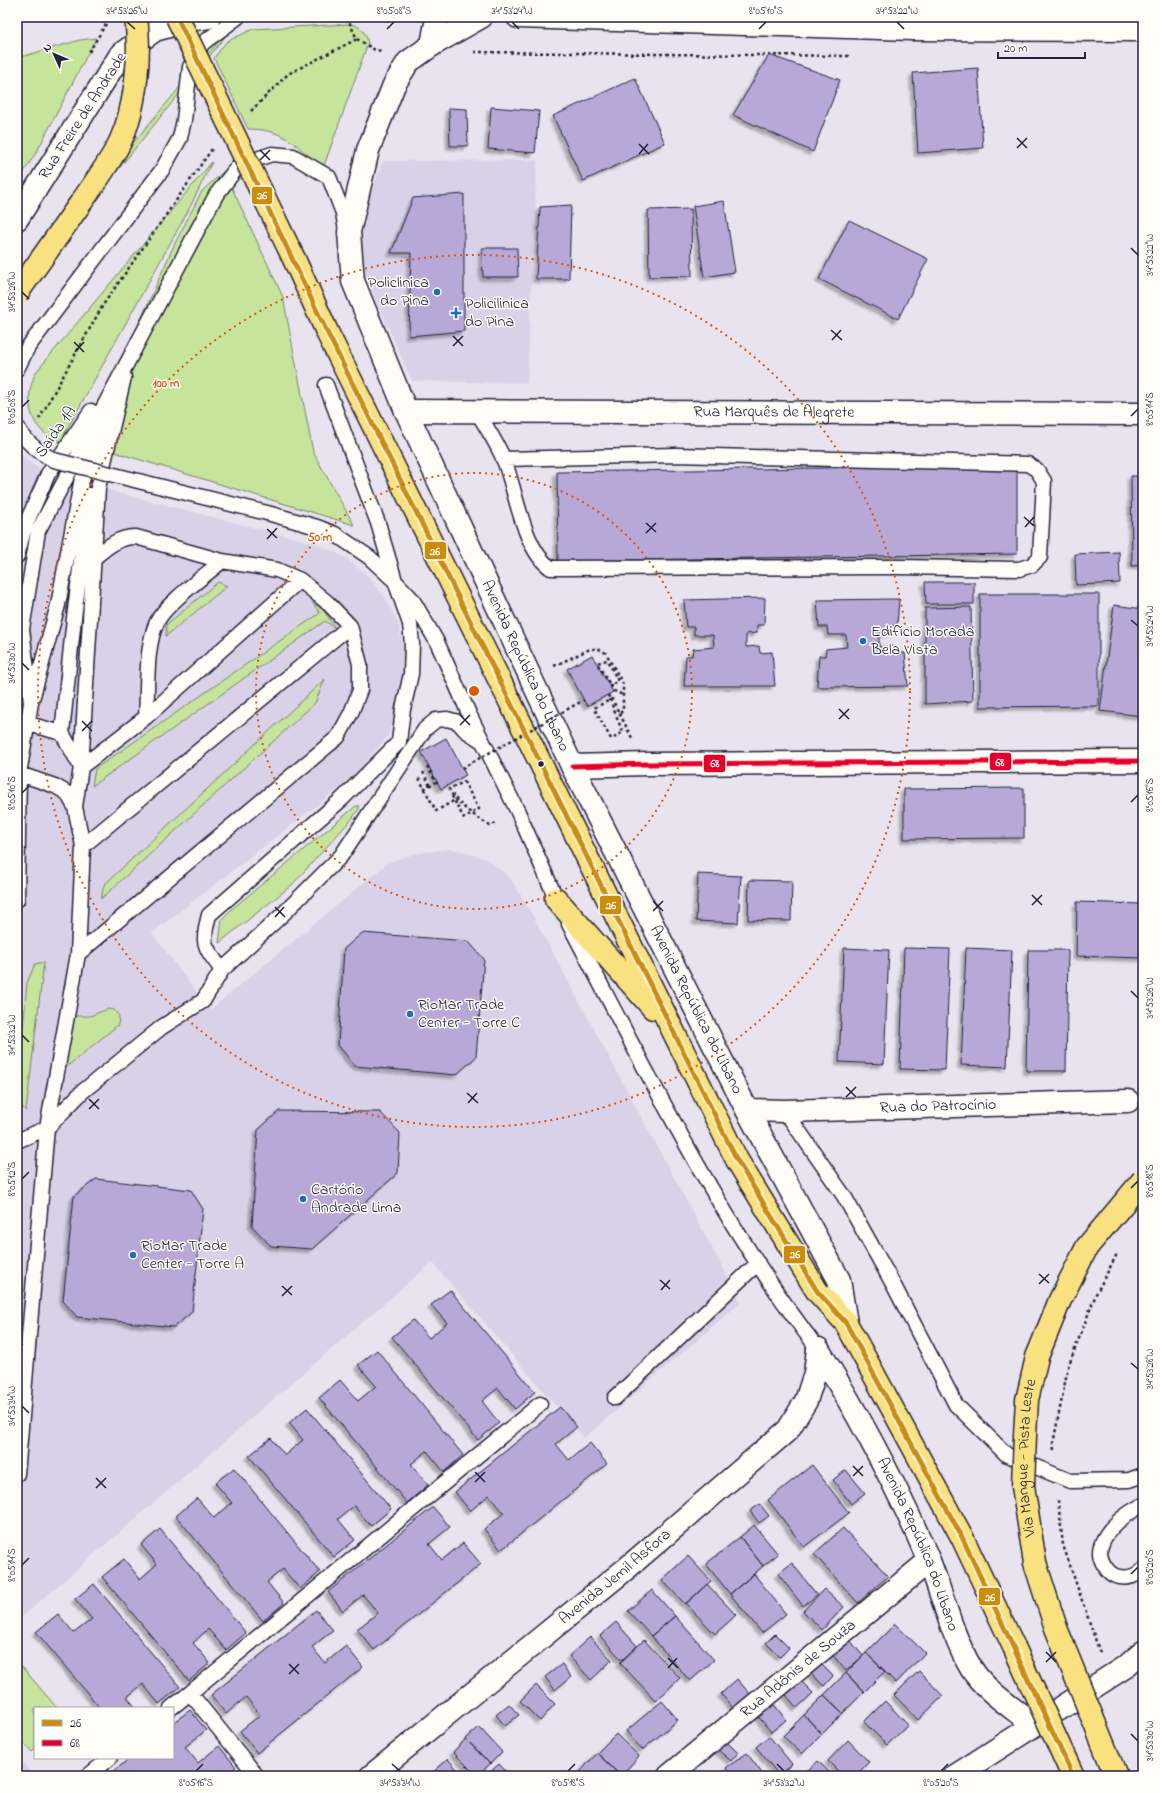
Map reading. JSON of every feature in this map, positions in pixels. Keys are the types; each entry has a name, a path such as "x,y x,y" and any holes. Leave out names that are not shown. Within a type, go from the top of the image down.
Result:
{"main road":[{"path":"17,293 103,171 120,143 130,114 132,101 138,48 136,17"},
{"name":"Avenida República do Líbano","path":"177,17 332,341 737,1160 817,1291 846,1323 962,1537 1073,1776"},
{"path":"556,899 672,1029"},
{"name":"Via Mangue - Pista Leste","path":"1116,1776 1056,1628 1035,1563 1023,1486 1025,1436 1027,1400 1038,1357 1060,1300 1086,1248 1143,1180"}],"street":[{"name":"Rua Freire de Andrade","path":"17,219 121,54 155,30 195,19 209,17"},
{"path":"423,51 437,17"},
{"path":"423,51 481,17"},
{"path":"518,17 913,23 1143,30"},
{"name":"Avenida República do Líbano","path":"423,51 408,62 394,85 368,150 349,232 353,281 406,411 529,677 572,766 747,1110 839,1280 846,1323"},
{"name":"Rua Marquês de Alegrete","path":"406,411 1143,414"},
{"path":"572,766 648,764 1143,761"},
{"name":"Rua do Patrocínio","path":"747,1110 785,1112 1128,1101"},
{"name":"Avenida República do Líbano","path":"818,1349 854,1408 881,1461 929,1561 961,1649 972,1669 981,1681 1034,1725"},
{"name":"Avenida Jemil Asfora","path":"371,1776 621,1573 788,1430 806,1402 815,1373 818,1349"},
{"name":"Rua Adônis de Souza","path":"669,1776 929,1561"},
{"path":"954,1776 1136,1658"}],"lane":[{"path":"17,369 28,347 152,185 172,154 180,138 184,120 190,66 203,43 238,17"},
{"path":"31,703 22,629 38,531 216,195 239,165 272,154 293,156 329,178 343,213 353,281"},
{"path":"17,1474 47,1128 78,954 83,846 76,807 81,768 98,488 129,357"},
{"path":"17,900 18,773 22,722 31,703 58,605 81,483 129,357"},
{"path":"81,768 62,733 74,618 90,486 129,357"},
{"name":"Saída 1A","path":"17,556 26,526 48,474 129,357"},
{"path":"222,970 206,948 204,933 209,915 342,800 399,742 403,709 411,674 412,644 410,624 395,581 378,523 326,385"},
{"path":"477,411 503,459 529,537 537,555 551,568 898,567 1019,569 1032,565 1040,557 1044,481 1037,470 1028,464 676,455 503,459"},
{"path":"17,426 20,432 38,452 54,460 271,514 317,527 335,534 369,557 412,599 437,642 518,812 556,899 707,1184 788,1309 818,1349"},
{"path":"78,954 338,736 351,714 360,690 360,664 350,626 300,580 278,570 222,561 133,537 123,538 113,543 94,558"},
{"path":"146,717 150,642 157,621 172,604 222,561"},
{"path":"81,768 146,717 300,580"},
{"path":"83,846 350,626"},
{"path":"17,658 31,703"},
{"path":"17,1141 47,1128 82,1092 162,1027 203,1001 222,970 282,915 341,856 425,729 436,720 447,719 458,722 465,730 483,741"},
{"path":"22,722 62,733"},
{"path":"18,773 55,786 67,793 76,807"},
{"path":"785,1112 844,1196 893,1284 956,1405 1007,1454 1070,1481 1129,1480 1143,1475"},
{"path":"615,1398 758,1263"},
{"path":"172,1707 540,1404"},
{"path":"1143,1505 1116,1524 1101,1545 1100,1556 1107,1569 1118,1578 1128,1577 1143,1570"},
{"path":"190,1693 258,1776"},
{"path":"88,1776 109,1759"}],"path":[{"path":"347,17 357,39 375,50 423,51"},
{"path":"249,112 288,74 357,39"},
{"path":"473,52 856,56"},
{"path":"35,426 103,305 204,159 217,145"},
{"path":"529,677 590,649 599,649 606,653 623,684 623,711 618,714 612,699 594,708 611,740 623,732 616,716 608,695"},
{"path":"609,686 613,684 618,681 607,660 597,663 614,691 623,694"},
{"path":"462,768 584,700"},
{"path":"424,761 437,782 430,784 424,789"},
{"path":"446,786 464,818 472,814 479,809 464,782 449,789 455,800 472,814 490,826 518,812"},
{"path":"436,811 455,800"}],"shaded area":[{"name":"Policilinica do Pina","path":"537,160 527,383 412,381 351,244 383,161"},
{"path":"17,450 29,462 48,474 314,543 343,556 367,575 386,599 398,623 404,649 404,681 388,736 352,778 152,933 210,1010 389,862 414,854 446,849 462,851 488,860 510,878 528,907 741,1302 584,1438 432,1262 17,1621"},
{"path":"17,1755 34,1776 17,1776"}],"green space":[{"path":"239,17 241,17 17,295 17,281"},
{"path":"350,24 357,26 362,30 368,43 322,171 306,154 290,141 272,132 248,129 214,58 226,42 253,29"},
{"path":"96,38 37,151 17,183 17,58 80,40"},
{"path":"212,162 188,211 60,442 45,434 36,423 30,409 31,387 36,372"},
{"path":"224,171 283,297 313,452 354,525 111,451 127,350 175,243 202,191"},
{"path":"218,582 227,586 166,636 166,625"},
{"path":"312,602 324,611 336,629 325,621 92,786 95,769 320,613"},
{"path":"325,679 315,703 101,899 104,885"},
{"path":"356,806 359,806 359,809 351,820 292,885 219,943 222,919 232,909"},
{"path":"44,962 26,1111 17,1101 27,983 35,964"},
{"path":"108,1009 114,1010 119,1016 118,1025 59,1073 74,1016 90,1016"},
{"path":"17,1661 56,1707 34,1707 34,1750 32,1752 17,1735"}],"building":[{"path":"769,55 840,80 813,152 733,115"},
{"path":"978,68 983,148 918,153 913,73"},
{"path":"635,78 665,143 583,181 553,116"},
{"path":"491,107 539,111 535,153 488,149"},
{"path":"449,108 467,109 468,146 450,146"},
{"name":"Policlinica do Pina","path":"464,194 464,331 409,336 411,253 391,253 413,198"},
{"path":"724,201 735,272 704,277 693,206"},
{"path":"571,205 569,279 536,279 540,207"},
{"path":"691,209 692,276 649,277 648,210"},
{"path":"849,220 928,259 898,319 819,279"},
{"path":"482,248 517,248 518,277 483,277"},
{"path":"1017,465 1017,554 558,561 557,472"},
{"path":"1131,476 1143,476 1143,565 1132,566"},
{"path":"1119,552 1120,583 1076,585 1075,554"},
{"path":"925,582 974,582 974,604 926,604"},
{"path":"980,594 1099,594 1099,706 980,707"},
{"path":"765,598 764,625 757,625 757,633 746,634 746,647 759,646 760,653 772,652 775,686 684,686 686,656 692,656 693,649 714,647 713,635 694,635 694,627 686,627 684,600"},
{"name":"Edifício Morada Bela Vista","path":"899,599 897,625 891,626 891,633 879,634 879,647 892,646 893,653 905,653 908,686 817,687 819,656 825,656 826,649 847,647 846,635 828,635 827,627 819,627 817,600"},
{"path":"1114,605 1143,609 1143,716 1100,711"},
{"path":"971,607 973,701 925,704 925,608"},
{"path":"592,655 613,692 587,706 567,669"},
{"path":"446,738 466,775 441,789 421,752"},
{"path":"1024,788 1024,838 904,839 904,789"},
{"path":"698,874 741,876 738,923 696,921"},
{"path":"749,880 792,881 791,921 748,920"},
{"path":"1077,902 1143,904 1143,958 1076,956"},
{"name":"RioMar Trade Center - Torre C","path":"362,933 468,941 484,959 476,1057 456,1075 355,1066 338,1045 344,949"},
{"path":"844,948 889,950 884,1064 839,1062"},
{"path":"904,948 950,949 945,1070 900,1069"},
{"path":"966,948 1012,950 1007,1067 961,1065"},
{"path":"1028,950 1068,950 1066,1071 1026,1071"},
{"path":"279,1111 380,1112 400,1133 398,1173 312,1249 271,1246 252,1226 258,1130"},
{"name":"RioMar Trade Center - Torre A","path":"96,1179 191,1190 203,1209 192,1312 174,1327 77,1317 63,1301 74,1196"},
{"path":"450,1290 535,1392 515,1409 498,1388 482,1401 499,1423 478,1440 392,1337 413,1320 429,1338 447,1323 431,1305"},
{"path":"377,1350 463,1455 444,1472 427,1451 411,1464 428,1485 407,1503 319,1398 340,1380 358,1401 376,1386 358,1365"},
{"path":"560,1407 577,1427 556,1444 569,1460 590,1443 607,1464 501,1550 484,1529 504,1513 489,1495 470,1511 455,1492"},
{"path":"307,1408 391,1509 371,1526 354,1506 338,1519 355,1540 334,1557 249,1456 271,1438 285,1455 303,1440 289,1423"},
{"path":"812,1465 849,1513 804,1547 768,1500"},
{"path":"234,1468 320,1572 300,1589 283,1569 267,1582 284,1603 263,1621 176,1516 197,1498 214,1518 232,1503 215,1483"},
{"path":"846,1470 865,1493 851,1504 833,1480"},
{"path":"760,1504 769,1516 759,1523 750,1511"},
{"path":"433,1507 450,1527 429,1544 442,1560 463,1543 481,1564 374,1650 357,1629 378,1613 363,1595 343,1611 328,1592"},
{"path":"754,1525 778,1554 763,1566 740,1537"},
{"path":"843,1528 888,1576 858,1603 814,1554"},
{"path":"160,1529 246,1633 226,1650 208,1629 193,1643 210,1663 189,1681 102,1577 124,1559 140,1579 157,1564 141,1545"},
{"path":"740,1537 763,1566 730,1594 706,1564"},
{"path":"688,1556 711,1581 685,1604 662,1580"},
{"path":"792,1563 817,1595 803,1606 778,1574"},
{"path":"754,1574 786,1614 762,1633 730,1594"},
{"path":"94,1584 180,1687 159,1704 143,1684 127,1697 135,1707 99,1707 36,1632 58,1614 74,1633 92,1619 75,1599"},
{"path":"707,1584 736,1615 715,1634 686,1604"},
{"path":"824,1589 844,1607 822,1630 803,1611"},
{"path":"652,1590 675,1616 651,1636 628,1611"},
{"path":"316,1610 333,1630 312,1647 325,1663 346,1646 363,1667 257,1753 240,1731 260,1715 246,1697 226,1714 211,1695"},
{"path":"675,1616 714,1660 690,1681 651,1636"},
{"path":"616,1622 637,1646 622,1660 600,1636"},
{"path":"895,1624 925,1653 896,1683 866,1653"},
{"path":"775,1634 789,1648 780,1657 766,1643"},
{"path":"590,1637 612,1660 591,1680 569,1656"},
{"path":"849,1639 863,1656 846,1671 832,1654"},
{"path":"644,1640 680,1678 656,1701 620,1663"},
{"path":"866,1653 885,1671 864,1692 846,1673"},
{"path":"562,1664 571,1677 555,1690 545,1677"},
{"path":"821,1664 833,1676 824,1686 811,1674"},
{"path":"919,1671 943,1696 918,1720 894,1695"},
{"path":"846,1673 864,1692 843,1713 824,1695"},
{"path":"737,1679 750,1694 733,1708 721,1694"},
{"path":"801,1681 813,1693 797,1708 786,1695"},
{"path":"536,1685 555,1704 540,1721 520,1701"},
{"path":"824,1695 843,1713 822,1734 804,1715"},
{"path":"662,1701 678,1720 642,1750 626,1731"},
{"path":"885,1701 908,1725 887,1745 864,1722"},
{"path":"773,1703 786,1720 771,1732 757,1715"},
{"path":"509,1704 519,1715 505,1726 496,1715"},
{"path":"190,1710 206,1730 185,1747 198,1763 219,1746 236,1767 225,1776 108,1776 129,1759 174,1759 174,1722"},
{"path":"804,1715 822,1734 802,1754 783,1736"},
{"path":"479,1727 502,1752 490,1764 466,1739"},
{"path":"616,1734 639,1756 621,1776 597,1753"},
{"path":"769,1736 792,1764 779,1775 756,1747"},
{"path":"466,1739 490,1764 477,1776 453,1752"},
{"path":"848,1740 869,1762 855,1776 843,1776 828,1761"},
{"path":"726,1741 738,1753 731,1761 718,1750"},
{"path":"597,1753 621,1776 582,1776 579,1773"},
{"path":"747,1753 764,1776 732,1776 726,1768"},
{"path":"448,1759 463,1776 429,1776"},
{"path":"818,1761 833,1776 802,1776"},
{"path":"499,1764 510,1776 486,1776"}],"transit line":[{"name":"26","path":"177,17 328,334 737,1160 817,1291 846,1323 962,1537 1073,1776"},
{"name":"68","path":"572,766 648,764 1143,761"}],"place":[{"name":"Policlinica do Pina","path":"437,292"},
{"name":"Policilinica do Pina","path":"456,313"},
{"name":"Edifício Morada Bela Vista","path":"863,641"},
{"name":"RioMar Trade Center - Torre C","path":"410,1014"},
{"name":"Cartório Andrade Lima","path":"303,1199"},
{"name":"RioMar Trade Center - Torre A","path":"133,1255"}]}
